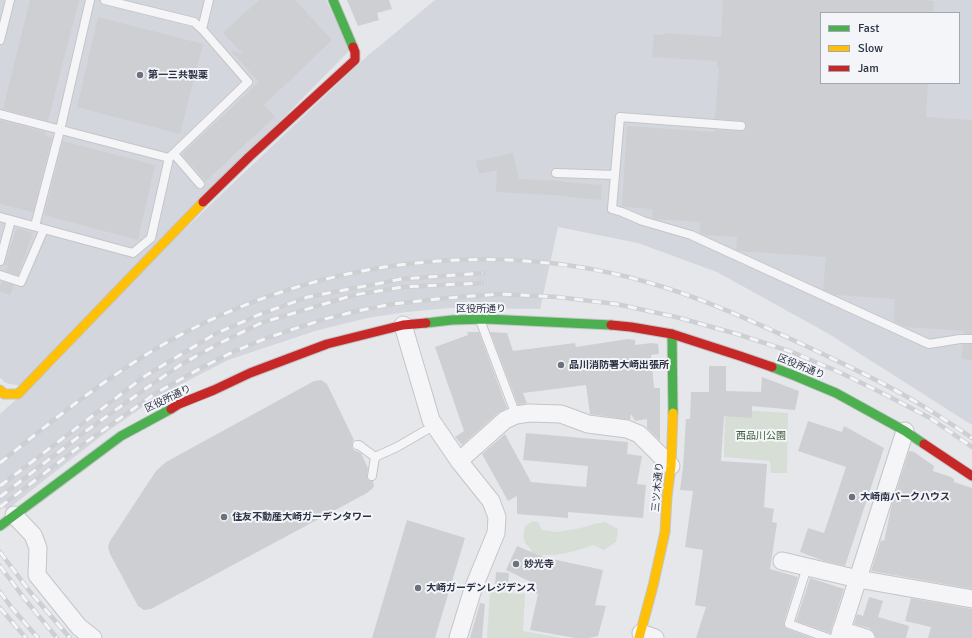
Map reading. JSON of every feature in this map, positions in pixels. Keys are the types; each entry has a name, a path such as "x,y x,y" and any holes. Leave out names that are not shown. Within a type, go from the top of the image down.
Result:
{"street":[{"path":"0,390 4,394 18,394 209,196 249,157 355,60 355,52 333,0"},
{"name":"区役所通り","path":"6,523 121,436 179,404 258,370 327,344 403,325 452,320 479,319 618,326 672,334 793,375 836,393 905,431 972,475"},
{"path":"403,325 431,420 459,461 491,501 498,517 496,533 473,589 458,638"},
{"name":"三ツ木通り","path":"645,636 653,586 665,532 671,466 673,423 672,334"},
{"path":"459,461 505,420 516,415 530,413 561,414 588,424 627,429 639,434 671,466"},
{"path":"866,638 836,635 858,579 905,431"},
{"path":"6,523 33,535 38,548 37,575 79,626 94,638"},
{"path":"782,562 858,579 972,599"}],"lane":[{"path":"0,40 10,0"},
{"path":"36,226 90,0"},
{"path":"0,217 133,253 151,238 171,156 248,82 202,29 194,22 105,0"},
{"path":"202,29 209,0"},
{"path":"0,114 60,130 171,156 200,184"},
{"path":"741,126 620,117 612,209 643,221 691,235 930,344 960,339 972,339"},
{"path":"556,173 615,175"},
{"path":"0,261 11,220"},
{"path":"0,275 21,282 44,229"},
{"path":"479,319 516,415"},
{"path":"375,457 397,447 434,425"},
{"path":"357,445 375,457"},
{"path":"372,476 375,457"},
{"path":"807,567 789,624 836,635"}],"shaded area":[{"path":"0,0 326,0 350,50 20,386 6,383 0,378"},
{"path":"435,0 972,0 972,425 829,334 717,272 638,243 558,227 540,309 450,308 367,318 315,331 228,360 157,397 108,431 7,510 0,503 0,414 55,364 149,263 365,58"}],"green space":[{"name":"西品川公園","path":"725,409 788,413 787,473 771,473 770,461 724,457"},
{"path":"533,521 538,522 542,530 557,532 605,522 618,529 616,542 604,550 593,545 562,554 543,555 539,563 533,563 531,549 526,544 524,536 525,526"},
{"path":"490,592 525,594 523,631 562,638 487,638"}],"building":[{"path":"30,0 79,0 48,121 3,109"},
{"path":"259,0 295,0 332,40 264,105 275,117 206,181 182,154 259,82 230,50 243,54 223,33"},
{"path":"347,0 389,0 392,9 377,13 379,20 358,26"},
{"path":"723,0 934,1 933,12 820,12 820,84 928,84 926,117 972,120 972,334 964,334 964,331 906,327 894,322 895,299 835,295 823,290 826,257 739,251 736,250 737,237 704,235 700,233 700,222 655,219 652,218 653,209 622,206 627,126 714,132 714,130 744,131 746,129 746,124 742,121 715,119 719,67 717,67 717,61 652,57 654,34 664,35 664,33 721,37"},
{"name":"第一三共製薬","path":"98,17 203,44 180,134 77,107"},
{"path":"0,120 46,132 45,136 52,138 33,212 0,204"},
{"path":"63,141 155,165 138,240 44,215"},
{"path":"513,153 519,179 602,185 601,200 568,196 496,192 497,170 479,174 476,161"},
{"path":"17,228 33,233 18,275 6,271 8,266 4,265"},
{"path":"2,281 14,285 10,295 0,291"},
{"path":"467,332 479,332 507,408 498,413 462,445 455,437 464,431 435,347 468,335"},
{"path":"490,332 507,333 513,351 575,343 576,347 628,339 635,340 635,345 652,343 658,344 659,354 651,355 654,388 660,388 660,441 647,428 647,419 635,421 631,414 630,420 590,414 586,385 523,393 527,403 518,405"},
{"path":"963,344 972,344 972,361 961,358"},
{"path":"709,366 726,366 726,391 761,392 762,377 799,391 795,410 752,406 752,418 724,416 721,461 767,464 764,507 774,509 772,522 777,523 770,569 798,577 784,625 787,629 812,638 696,638 706,607 695,605 703,550 685,547 693,491 680,490 686,419 690,419 691,392 709,392"},
{"name":"住友不動産大崎ガーデンタワー","path":"321,380 327,384 354,440 352,447 354,450 361,453 368,468 367,478 373,481 374,487 367,493 151,609 144,610 138,606 110,554 108,547 110,541 156,471 166,462 314,381"},
{"name":"大崎南パークハウス","path":"808,421 842,432 844,426 884,448 845,566 824,561 800,552 808,528 824,533 846,467 798,451"},
{"path":"526,433 628,442 627,454 642,456 637,484 646,485 643,518 568,512 568,518 517,514 517,496 508,501 482,454 505,434 531,482 586,487 588,466 523,460"},
{"path":"909,451 914,452 934,466 933,471 951,477 954,479 954,482 972,488 972,589 871,571 881,540 884,541 892,504"},
{"name":"大崎ガーデンレジデンス","path":"407,520 465,538 435,638 372,638"},
{"path":"517,546 543,557 603,570 595,605 606,606 598,636 589,638 575,638 530,630 538,594 535,593 537,585 506,570"},
{"path":"496,572 509,573 508,587 495,586"},
{"path":"810,578 844,589 830,633 796,621"},
{"path":"869,597 883,601 878,617 909,626 906,638 876,638 873,631 869,628 854,624 857,614 863,616"},
{"path":"911,598 972,609 972,638 928,638 931,627 905,621"},
{"path":"480,603 485,604 482,638 470,638"}],"railway":[{"path":"0,463 100,385 164,344 220,316 279,293 339,276 401,265 464,260 526,261 589,269 670,289 728,311 804,345 870,377 925,407 972,438"},
{"path":"0,486 145,376 215,334 258,315 308,297 402,279 483,273"},
{"path":"0,497 86,431 182,364 261,323 354,295 402,287 482,283"},
{"path":"0,507 75,450 156,393 235,351 300,327 357,311 393,304 500,294 557,297 616,304 676,317 737,334 792,352 839,372 930,418 972,447"},
{"path":"0,552 31,593 70,638"},
{"path":"0,566 57,638"},
{"path":"0,592 38,638"},
{"path":"0,608 26,638"}],"traffic: fast":[{"path":"333,0 353,47"},
{"path":"426,323 452,320 486,319 611,325"},
{"path":"672,334 673,413"},
{"path":"772,367 836,393 905,431 924,444"},
{"path":"0,526 121,436 171,409"}],"traffic: slow":[{"path":"0,390 4,394 18,394 203,202"},
{"path":"639,638 653,586 665,532 671,466 673,413"}],"traffic: jam":[{"path":"203,202 249,157 355,60 355,52 353,47"},
{"path":"171,409 179,404 250,373 327,344 403,325 426,323"},
{"path":"611,325 672,334 772,367"},
{"path":"924,444 972,476"}],"place":[{"name":"第一三共製薬","path":"140,75"},
{"name":"品川消防署大崎出張所","path":"561,365"},
{"name":"大崎南パークハウス","path":"852,497"},
{"name":"住友不動産大崎ガーデンタワー","path":"224,517"},
{"name":"妙光寺","path":"516,564"},
{"name":"大崎ガーデンレジデンス","path":"418,588"}]}
